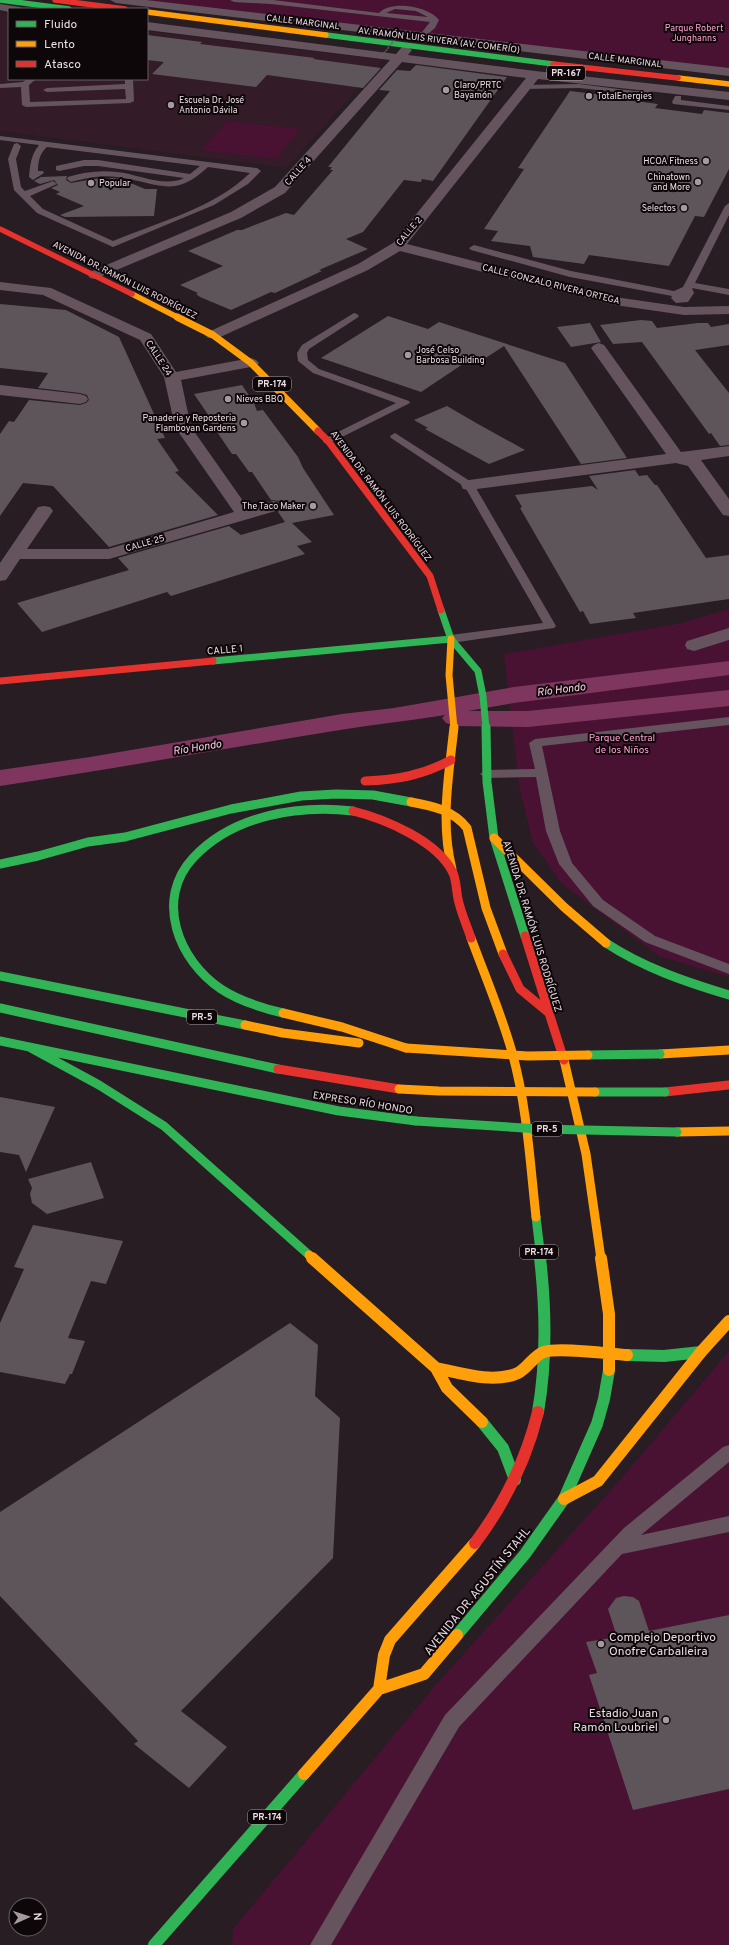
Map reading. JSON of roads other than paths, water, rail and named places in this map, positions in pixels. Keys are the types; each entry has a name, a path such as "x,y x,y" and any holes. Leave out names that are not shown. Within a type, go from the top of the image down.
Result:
{"main road":[{"path":"0,0 61,8"},
{"path":"56,0 124,3"},
{"name":"AV. RAMÓN LUIS RIVERA (AV. COMERÍO)","path":"148,12 404,52 729,84"},
{"name":"AV. RAMÓN LUIS RIVERA (AV. COMERÍO)","path":"148,19 539,70 729,90"},
{"name":"AVENIDA DR. RAMÓN LUIS RODRÍGUEZ","path":"0,229 213,335 251,363 328,441 430,576 451,639 449,675 454,724 445,810 452,869 458,900 480,963 505,1026 517,1070 524,1107 540,1263 545,1352"},
{"name":"AVENIDA DR. RAMÓN LUIS RODRÍGUEZ","path":"451,639 478,670 486,731 486,769 494,838 569,1076 586,1154"},
{"name":"CALLE 1","path":"0,681 451,639"},
{"path":"356,781 410,779 430,772 451,760"},
{"path":"94,841 121,838 231,808 276,798 303,794 364,792 393,796 445,810 458,816 464,821 467,828 489,917 497,942 520,989 549,1013"},
{"path":"0,864 44,855 94,841 115,832 264,793"},
{"path":"406,1048 337,1026 256,1006 220,990 197,968 183,948 173,920 171,898 178,879 184,870 195,857 215,840 255,819 309,808 360,813 384,820 412,837 452,869"},
{"path":"494,838 576,919 609,945 634,960 676,978 729,995"},
{"name":"PR-5","path":"0,976 283,1033 336,1041 406,1048 528,1056 660,1054 729,1050"},
{"path":"0,1008 134,1036 276,1069 399,1089 439,1092 665,1092 729,1085"},
{"name":"EXPRESO RÍO HONDO","path":"0,1042 339,1111 416,1121 539,1129 677,1132 729,1130"},
{"path":"31,1048 125,1099 164,1126 436,1368 447,1388 495,1435 505,1450 515,1480"},
{"name":"AVENIDA DR. AGUSTÍN STAHL","path":"379,1689 424,1674 526,1554 564,1498 584,1458 597,1424 604,1399 609,1370 609,1314 586,1154"},
{"path":"564,1498 598,1481 701,1352 729,1321"},
{"path":"436,1368 478,1376 497,1376 518,1372 545,1352 608,1353 648,1358 670,1357 701,1352"},
{"name":"PR-174","path":"154,1945 379,1689 388,1642 483,1533 509,1496 526,1458 539,1410 545,1352"}],"street":[{"name":"CALLE MARGINAL","path":"124,3 729,72"},
{"path":"148,26 404,52 535,75 650,88 681,96 729,96"},
{"name":"CALLE 4","path":"95,275 236,215 280,190 404,52 421,36"},
{"name":"CALLE 2","path":"213,335 363,267 398,246 535,75"},
{"name":"CALLE GONZALO RIVERA ORTEGA","path":"398,246 616,301 678,302 729,310"},
{"name":"CALLE 24","path":"0,286 46,291 146,337 172,377 183,427 244,514"},
{"path":"599,348 677,458 694,462 729,511"},
{"path":"172,377 251,363"},
{"path":"2,393 80,399"},
{"path":"469,485 729,451"},
{"name":"CALLE 25","path":"15,554 109,554 272,506"},
{"path":"0,576 44,511"},
{"path":"694,645 729,634"}],"lane":[{"path":"234,0 271,2 381,15 385,10 395,7 417,9 428,12 434,20 432,26 421,36"},
{"path":"0,86 25,84 31,80"},
{"path":"25,84 26,106 130,101 129,83 47,90"},
{"path":"525,87 579,86 634,93 645,93 650,88"},
{"path":"681,96 729,108"},
{"path":"0,138 42,147"},
{"path":"0,144 42,147 257,171 243,184 208,204 113,244 40,211 17,188 12,159 17,146"},
{"path":"40,173 33,177 34,162 42,147"},
{"path":"59,168 84,163 98,163 193,177"},
{"path":"71,179 82,174 109,172 162,184 174,185 193,177 206,165"},
{"path":"24,195 53,184"},
{"path":"688,287 729,206"},
{"path":"474,248 678,302 678,292 688,287 729,292"},
{"path":"328,441 405,403 316,371 303,361 302,353 305,347 354,316"},
{"path":"395,436 469,485 550,626 451,639"},
{"path":"729,721 535,743 553,831 566,864 598,903 650,938 729,969"},
{"path":"486,769 542,773"},
{"path":"320,1945 452,1721 630,1533 729,1452"},
{"path":"618,1547 729,1524"}],"waterway":[{"name":"Río Hondo","path":"0,778 90,765 342,722 394,716 514,695 729,668"},
{"name":"Río Hondo","path":"455,718 528,719 729,698"}],"place":[{"name":"Claro/PRTC Bayamón","path":"446,90"},
{"name":"TotalEnergies","path":"589,96"},
{"name":"Escuela Dr. José Antonio Dávila","path":"171,105"},
{"name":"HCOA Fitness","path":"706,161"},
{"name":"Chinatown and More","path":"698,182"},
{"name":"Popular","path":"91,183"},
{"name":"Selectos","path":"684,208"},
{"name":"José Celso Barbosa Building","path":"408,355"},
{"name":"Nieves BBQ","path":"228,399"},
{"name":"Panaderia y Reposteria Flamboyan Gardens","path":"244,423"},
{"name":"The Taco Maker","path":"313,506"},
{"name":"Complejo Deportivo Onofre Carballeira","path":"601,1644"},
{"name":"Estadio Juan Ramón Loubriel","path":"666,1720"}],"park label":[{"name":"Parque Robert Junghanns","path":"694,34"},
{"name":"Parque Central de los Niños","path":"622,742"}]}
